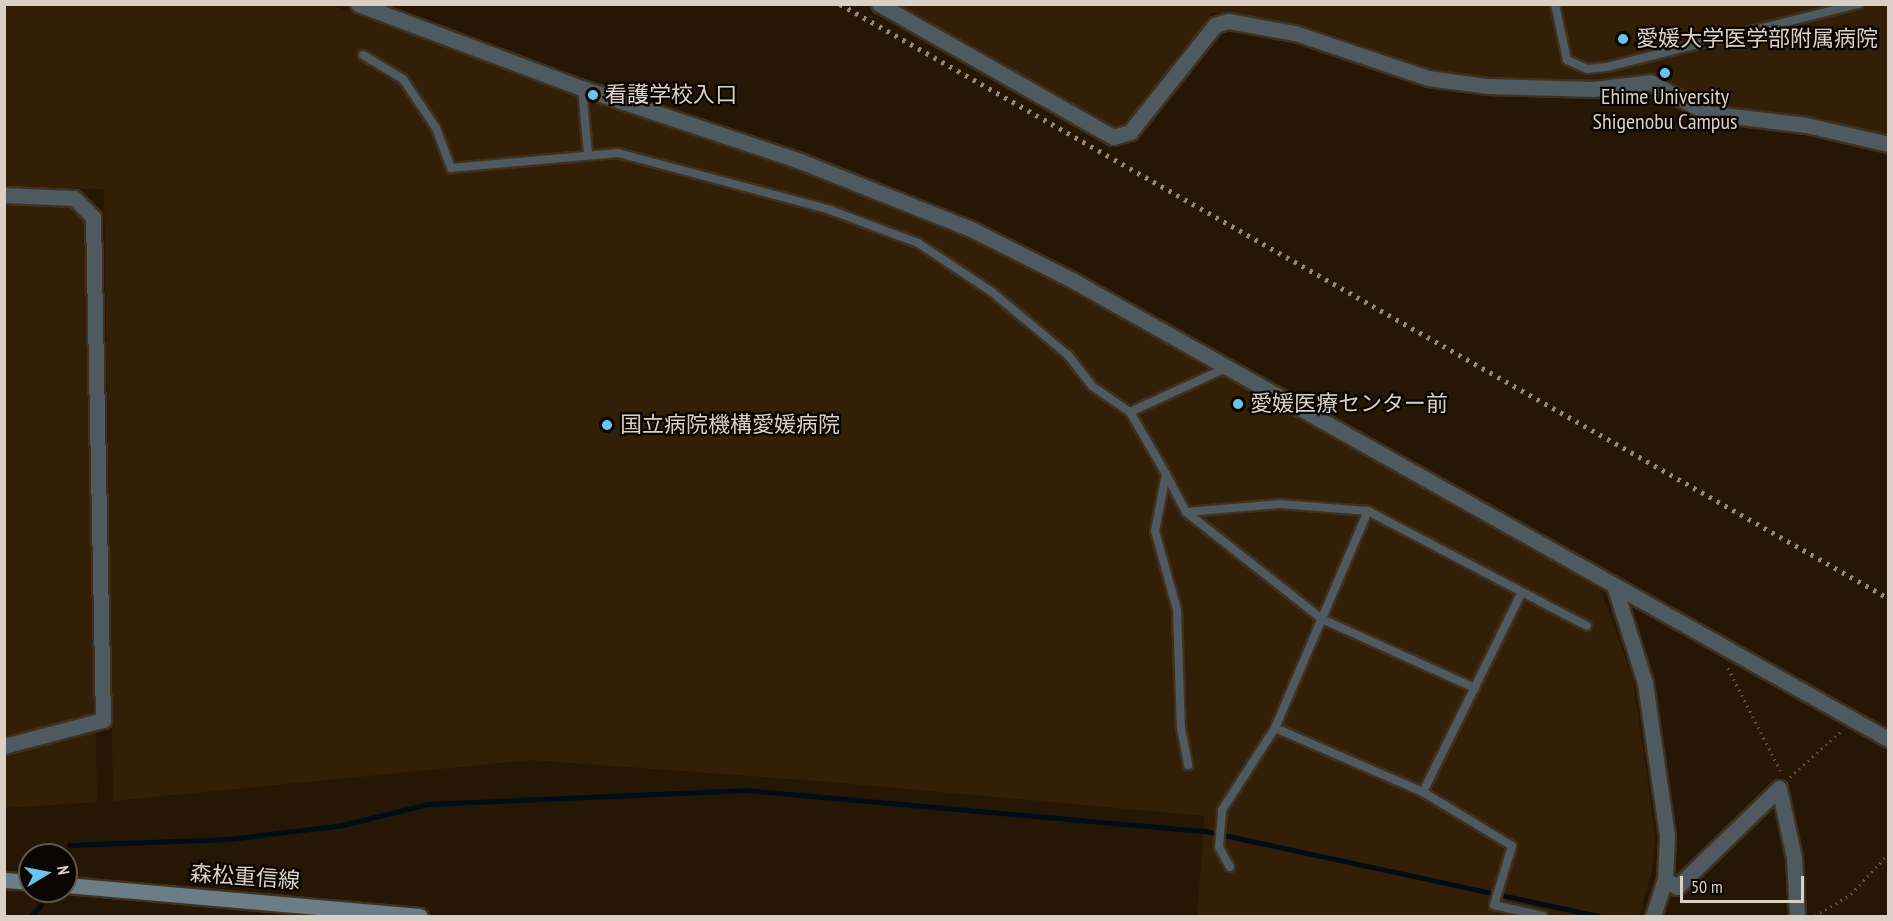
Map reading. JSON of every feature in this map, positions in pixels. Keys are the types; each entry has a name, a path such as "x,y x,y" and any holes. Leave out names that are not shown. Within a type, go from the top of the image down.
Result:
{"main road":[{"name":"森松重信線","path":"78,886 420,916"}],"street":[{"path":"358,4 582,88 800,161 973,230 1072,280 1888,739"},
{"path":"879,4 1113,137 1130,132 1215,24 1228,21 1295,33 1428,78 1488,86 1594,89 1650,82 1707,113 1806,125 1888,144"},
{"path":"4,195 74,198 93,218 103,720 4,746"},
{"path":"1614,585 1636,650 1650,713 1667,836 1665,879 1653,916"},
{"path":"1665,879 1677,886 1779,788 1794,858 1797,916"}],"lane":[{"path":"1555,4 1567,60 1587,69 1607,68 1858,4"},
{"path":"363,56 403,79 436,128 451,168 618,153 713,176 830,210 918,243 992,292 1068,355 1092,386 1130,412 1186,512 1322,619 1475,688"},
{"path":"582,88 588,154"},
{"path":"1130,412 1226,368"},
{"path":"1166,474 1155,531 1177,610 1181,728 1188,765"},
{"path":"1186,512 1280,504 1368,511 1521,594 1587,626"},
{"path":"1230,867 1219,847 1222,810 1275,728 1368,511"},
{"path":"1423,792 1521,594"},
{"path":"1275,728 1423,792 1512,846 1494,905 1543,916"}],"path":[{"path":"1733,651 1725,661 1786,782 1853,719"},
{"path":"1815,916 1851,894 1888,854"}],"shaded area":[{"path":"5,5 331,5 798,169 967,236 1059,280 1598,584 1632,675 1651,803 1655,838 1652,871 1639,916 1197,916 1205,816 831,782 531,760 113,801 104,189 5,187"},
{"name":"Ehime University Shigenobu Campus","path":"895,5 1888,5 1888,136 1818,118 1736,107 1710,108 1680,94 1606,81 1479,79 1426,70 1326,32 1231,13 1212,13 1127,126 1109,127"},
{"path":"5,205 73,207 86,220 97,802 5,808"}],"waterway":[{"path":"78,845 230,839 343,825 427,804 744,790 1205,831 1598,916"},
{"path":"31,916 41,905"}],"railway":[{"path":"840,4 1888,598"}],"place":[{"name":"愛媛大学医学部附属病院","path":"1623,39"},
{"name":"Ehime University Shigenobu Campus","path":"1665,73"},
{"name":"看護学校入口","path":"593,95"},
{"name":"愛媛医療センター前","path":"1238,404"},
{"name":"国立病院機構愛媛病院","path":"607,425"}]}
